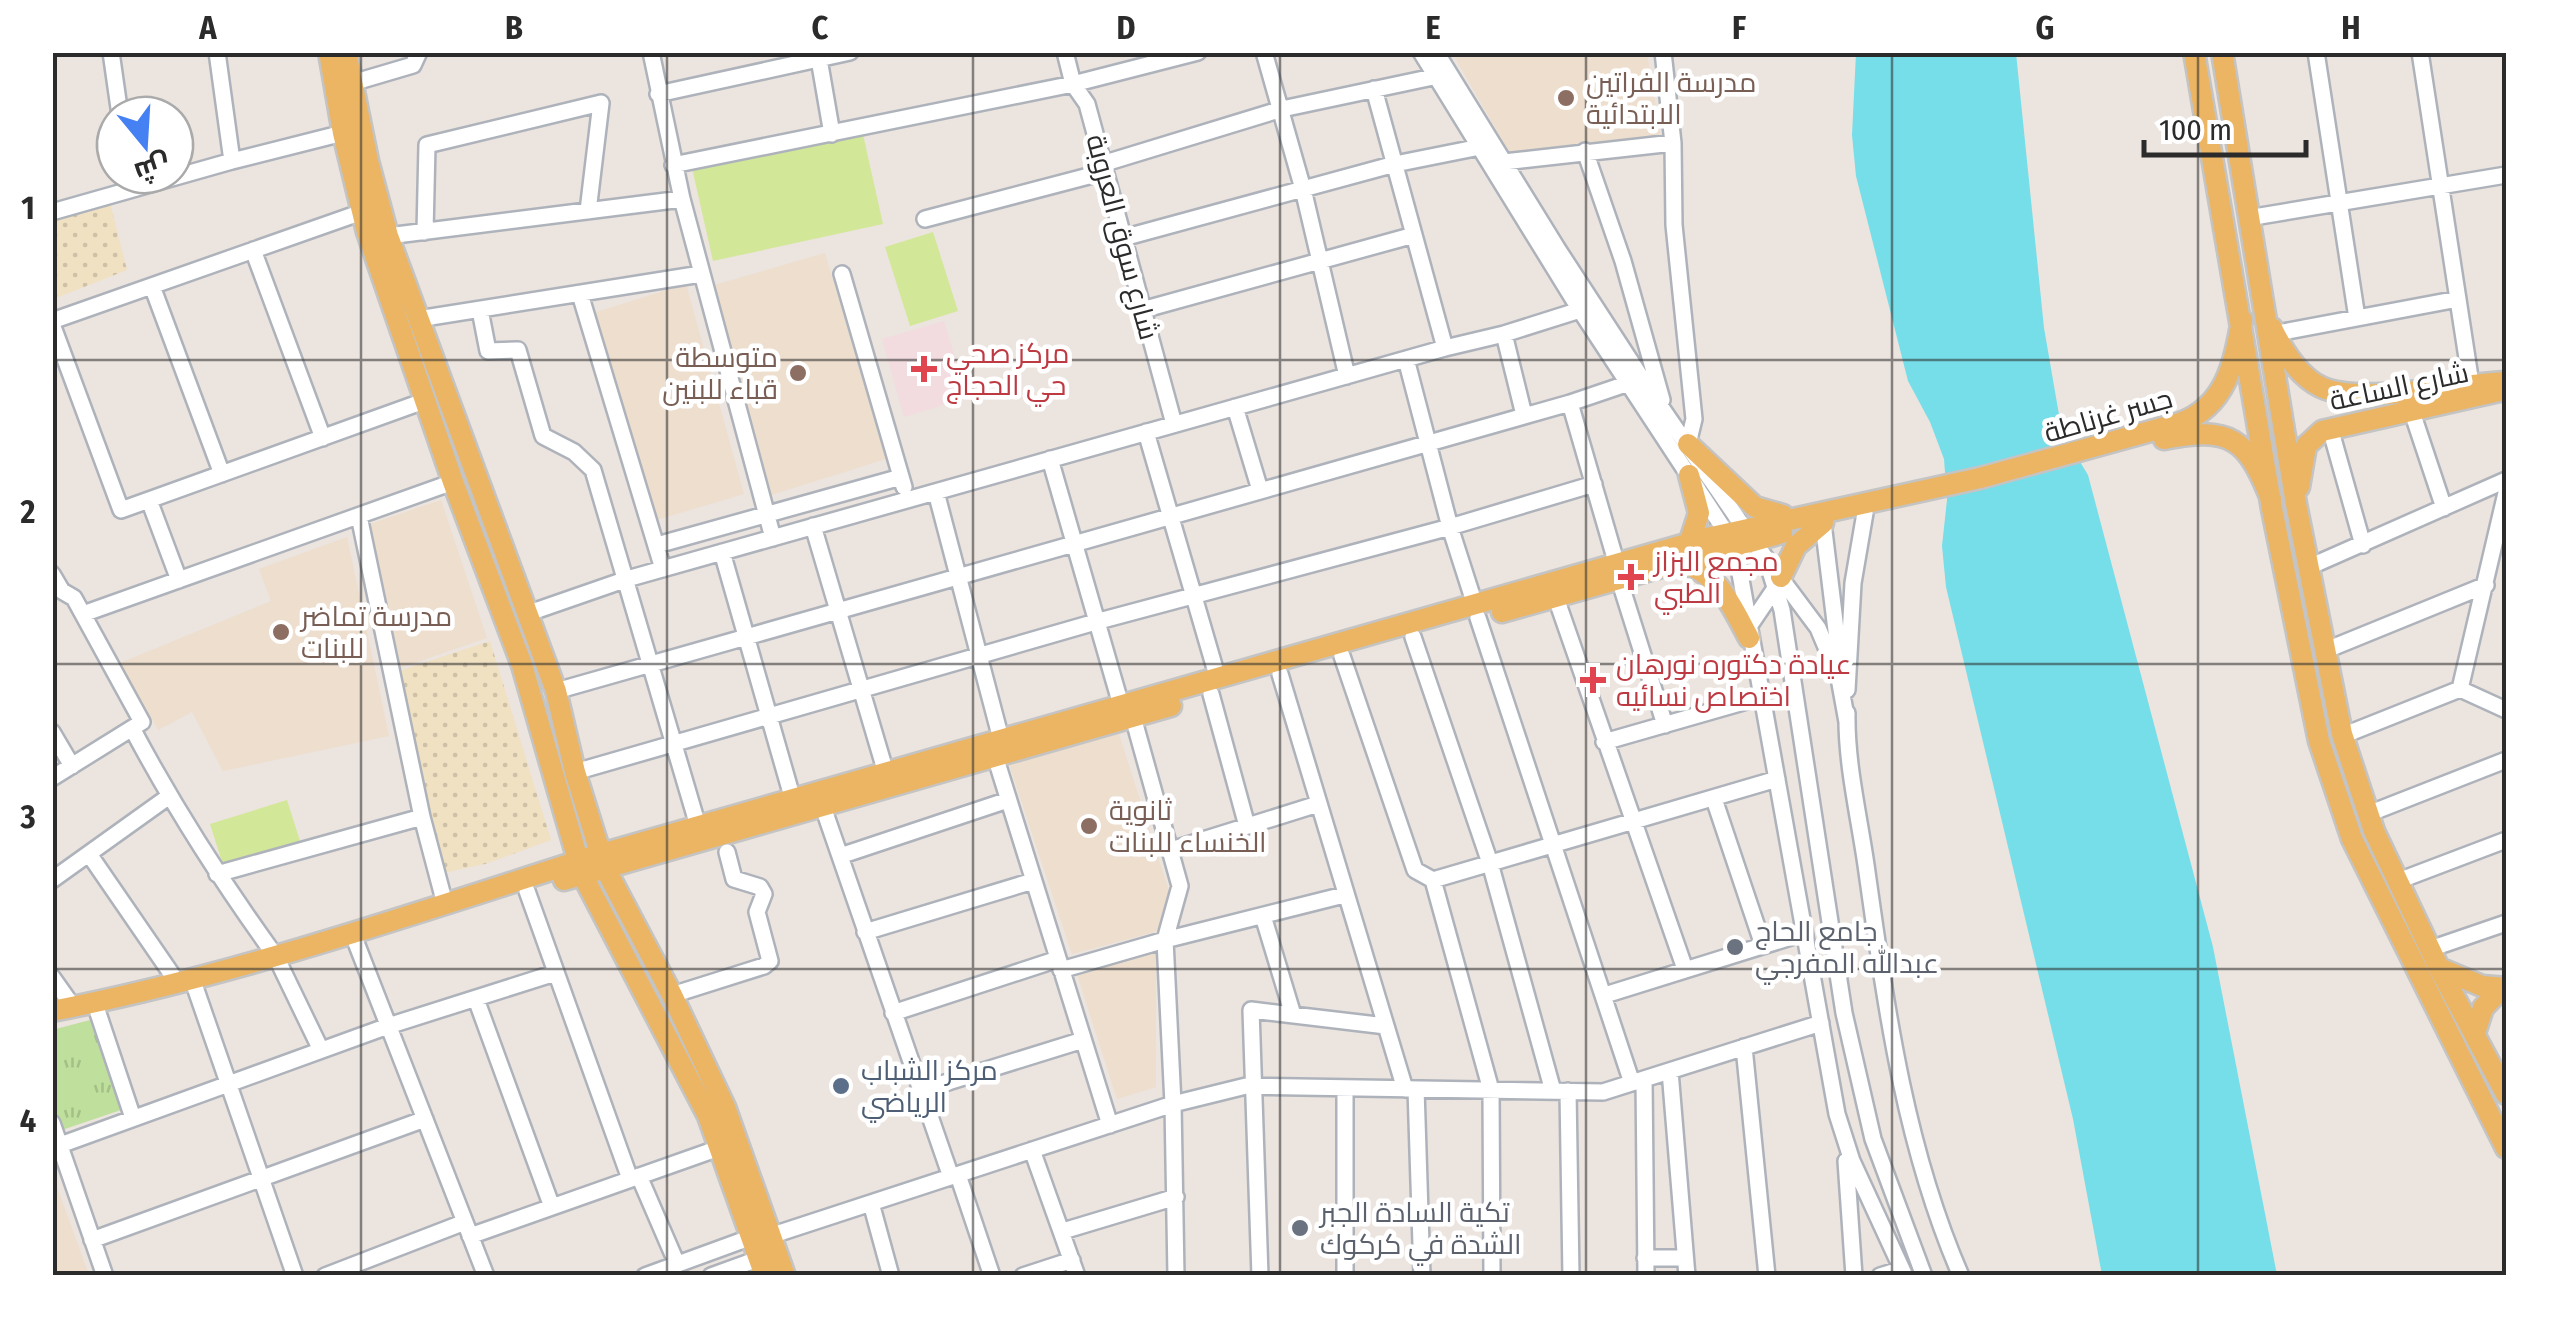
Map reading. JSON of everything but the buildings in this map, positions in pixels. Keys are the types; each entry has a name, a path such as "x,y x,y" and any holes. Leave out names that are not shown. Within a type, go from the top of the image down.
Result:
{"main road":[{"path":"329,52 362,212 424,401 522,666 580,868 688,1074 764,1249 785,1276"},
{"path":"346,52 388,236 556,691 575,772 603,861 725,1107 764,1249"},
{"path":"2194,52 2271,499 2319,741 2352,840 2506,1148"},
{"path":"2222,52 2296,504 2342,736 2368,814 2398,881 2506,1094"},
{"name":"جسر غرناطة","path":"2101,451 2180,424 2204,411 2228,380 2242,320"},
{"name":"شارع الساعة","path":"2271,334 2306,378 2332,391 2360,395 2472,384 2506,385"},
{"name":"شارع الساعة","path":"2296,504 2306,446 2316,435 2330,428 2495,394 2506,385"},
{"name":"جسر غرناطة","path":"1928,494 2101,451 2214,433 2249,452 2271,499"},
{"path":"1688,444 1754,508 1775,515 1800,516"},
{"path":"1684,553 1699,513 1690,476"},
{"path":"603,861 698,826 1127,711 1740,537 1800,516 1928,494"},
{"path":"1740,537 1823,523 1928,494"},
{"path":"1780,581 1796,546 1823,523"},
{"path":"1684,553 1715,580 1749,633"},
{"path":"1214,686 1280,674 1413,638 1477,612 1556,598 1618,572"},
{"path":"52,1026 445,904 823,807 998,747"},
{"path":"277,958 527,891 580,868"},
{"path":"2435,958 2463,980 2504,989"},
{"path":"52,1012 186,985"},
{"path":"2475,1032 2482,1008 2504,989"}],"street":[{"path":"112,52 117,95"},
{"path":"217,52 232,160"},
{"path":"352,83 414,65 419,52"},
{"path":"652,52 682,199 773,538"},
{"path":"658,94 850,52"},
{"name":"شارع سوق العروبة","path":"1065,52 1073,84 1087,104 1174,424"},
{"path":"674,165 1073,84 1198,52"},
{"path":"1264,52 1303,189 1348,376"},
{"path":"1421,52 1580,310 1690,476 1780,581 1826,642 1839,678 1847,722"},
{"path":"1436,52 1575,277 1688,444 1740,537 1749,633 1845,1142 1854,1276"},
{"path":"1663,52 1672,142 1674,225 1694,419 1688,444"},
{"path":"2316,52 2357,318"},
{"path":"2420,52 2472,384"},
{"path":"819,59 832,134"},
{"path":"926,220 1103,168 1282,109 1433,77"},
{"path":"1374,89 1446,348"},
{"path":"425,232 427,144 601,103 588,211"},
{"path":"195,168 344,133"},
{"path":"1504,162 1672,142"},
{"path":"1122,238 1395,164 1480,146"},
{"path":"1585,151 1623,261 1666,414"},
{"path":"2248,218 2506,175"},
{"path":"52,212 96,195"},
{"path":"388,236 682,199"},
{"path":"362,212 52,323 121,510 424,401"},
{"path":"1142,310 1414,235"},
{"path":"253,250 322,438"},
{"path":"418,320 701,274"},
{"path":"842,274 907,500"},
{"path":"152,286 222,474"},
{"path":"580,294 663,568"},
{"path":"2271,334 2458,300"},
{"path":"480,310 488,351 518,350 543,436 574,452 593,470 698,826"},
{"path":"529,614 663,568 1580,310"},
{"path":"1504,334 1524,415"},
{"path":"1406,359 1450,528 1605,996 1638,1081 1646,1276"},
{"path":"556,691 1570,403 1630,382"},
{"path":"1570,403 1665,724"},
{"path":"1234,408 1260,490"},
{"path":"2412,412 2444,508"},
{"path":"2330,428 2363,545"},
{"path":"1146,432 1194,596 1247,826"},
{"path":"1050,459 1180,886 1165,940 1176,1197 1175,1275"},
{"path":"657,545 901,477"},
{"path":"2309,566 2506,480"},
{"path":"84,614 453,482"},
{"path":"575,772 1099,621 1450,528 1594,484"},
{"path":"936,492 978,657 1008,800 1110,1125"},
{"path":"2460,689 2506,492"},
{"path":"149,500 179,580"},
{"path":"1847,722 1853,583 1865,513"},
{"path":"359,516 422,816 445,904"},
{"path":"1823,523 1886,1008 1929,1194 1960,1276"},
{"path":"813,526 886,773"},
{"path":"722,552 793,800"},
{"path":"52,574 57,594 74,598 142,717 140,726 52,778"},
{"path":"1749,633 1780,581"},
{"path":"1780,581 1844,1013 1873,1139 1924,1276"},
{"path":"2324,650 2486,584"},
{"path":"1556,598 1685,969"},
{"path":"1413,638 1490,863 1560,1091 1572,1276"},
{"path":"1342,656 1415,870 1433,880 1777,779"},
{"path":"1280,674 1344,895 1386,1026 1411,1089 1422,1276"},
{"path":"2342,736 2460,689 2506,710"},
{"path":"1604,742 1761,697"},
{"path":"133,730 168,797 277,958 321,1050"},
{"path":"52,732 72,766"},
{"path":"2368,814 2506,760"},
{"path":"1784,821 1809,791"},
{"path":"52,880 168,797"},
{"path":"1714,799 1763,945"},
{"path":"840,856 1008,800"},
{"path":"1170,850 1318,804"},
{"path":"823,807 920,1091 992,1276"},
{"path":"217,874 422,816"},
{"path":"2398,881 2506,840"},
{"path":"672,995 770,961 757,912 764,894 760,886 734,878 726,852"},
{"path":"88,854 186,985 229,1083 295,1276"},
{"path":"1433,880 1490,1090 1492,1276"},
{"path":"866,932 1034,881"},
{"path":"527,891 634,1177 677,1264"},
{"path":"893,1013 1060,964 1344,895"},
{"path":"1263,916 1292,1015"},
{"path":"2435,958 2506,923"},
{"path":"1605,996 1804,933"},
{"path":"354,940 486,1276"},
{"path":"56,1147 388,1026 555,974"},
{"path":"52,976 74,1008"},
{"path":"476,999 552,1207"},
{"path":"1260,1276 1252,1010 1386,1026"},
{"path":"98,1013 134,1118"},
{"path":"712,1276 871,1203 1173,1104 1253,1086 1602,1092 1820,1023"},
{"path":"920,1091 1083,1040"},
{"path":"1744,1047 1767,1276"},
{"path":"1670,1071 1687,1276"},
{"path":"1345,1088 1345,1276"},
{"path":"92,1240 425,1119"},
{"path":"52,1123 56,1147 105,1276"},
{"path":"1845,1142 1903,1276"},
{"path":"325,1276 468,1229 552,1207 718,1148"},
{"path":"1023,1276 1075,1268 1032,1150"},
{"path":"1063,1231 1176,1197"},
{"path":"871,1203 892,1276"},
{"path":"646,1276 677,1264 764,1249"},
{"path":"1645,1258 1684,1258"},
{"path":"1880,1276 1886,1272 1903,1276"}],"shaded area":[{"name":"مدرسة الفراتين الابتدائية","path":"1507,52 1647,53 1661,138 1512,157 1455,58"},
{"name":"متوسطة قباء للبنين","path":"825,253 886,459 771,495 711,286"},
{"path":"686,284 744,494 653,521 590,314"},
{"name":"مركز صحي حي الحجاج","path":"944,321 967,398 904,417 882,339"},
{"path":"441,500 487,638 400,668 370,524"},
{"name":"مدرسة تماضر للبنات","path":"347,537 389,736 223,771 192,712 158,730 120,663 271,601 259,569"},
{"name":"ثانوية الخنساء للبنات","path":"1117,728 1170,894 1162,930 1072,954 1007,758"},
{"path":"1156,951 1156,1087 1117,1099 1076,971"},
{"path":"53,1176 89,1275 53,1275"}],"sand":[{"path":"110,203 127,270 56,298 52,290 52,222"},
{"path":"490,641 551,840 485,864 443,873 399,671"}],"green space":[{"path":"862,130 883,224 713,261 692,168"},
{"path":"933,232 958,311 910,326 885,247"},
{"path":"287,800 300,841 223,865 210,824"},
{"path":"90,1020 121,1110 62,1130 53,1102 52,1030"}],"water":[{"path":"1856,53 2016,53 2044,328 2062,432 2088,475 2213,947 2277,1275 2102,1275 2073,1119 1946,587 1942,546 1947,500 1944,459 1908,381 1856,176 1852,135"}],"place":[{"name":"مدرسة الفراتين الابتدائية","path":"1566,98"},
{"name":"مركز صحي حي الحجاج","path":"924,369"},
{"name":"متوسطة قباء للبنين","path":"798,373"},
{"name":"مجمع البزاز الطبي","path":"1631,577"},
{"name":"مدرسة تماضر للبنات","path":"281,632"},
{"name":"عيادة دكتوره نورهان اختصاص نسائيه","path":"1593,680"},
{"name":"ثانوية الخنساء للبنات","path":"1089,826"},
{"name":"جامع الحاج عبدالله المفرجي","path":"1735,947"},
{"name":"مركز الشباب الرياضي","path":"841,1086"},
{"name":"تكية السادة الجبر الشدة في كركوك","path":"1300,1228"}]}
